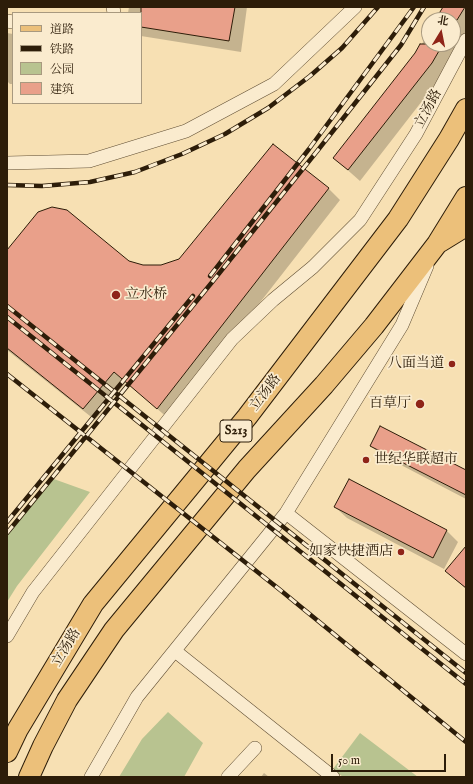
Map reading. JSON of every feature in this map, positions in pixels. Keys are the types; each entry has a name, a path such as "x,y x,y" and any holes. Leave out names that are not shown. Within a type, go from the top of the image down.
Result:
{"main road":[{"name":"立汤路","path":"7,752 18,729 93,604 247,418 398,219 449,139 466,109"},
{"name":"立汤路","path":"28,777 67,700 114,630 247,469 324,385 369,332 437,244 466,197"},
{"path":"437,244 466,226"}],"street":[{"path":"7,163 89,161 186,131 274,84 356,7"},
{"name":"立汤路","path":"7,636 33,592 232,339 273,300 313,267 360,220 416,134 466,40"},
{"name":"立汤路","path":"91,777 137,697 286,513 402,325 437,244"},
{"path":"286,513 466,654"},
{"path":"175,651 334,777"},
{"path":"228,777 255,748"}],"green space":[{"path":"51,478 90,492 17,586 7,602 7,533"},
{"path":"168,712 203,743 184,777 119,777 142,739"},
{"path":"360,733 418,777 343,777 333,769"}],"building":[{"path":"141,7 235,7 229,41 142,27"},
{"path":"443,7 465,7 461,14 461,12 440,12"},
{"path":"420,44 421,52 438,52 432,63 348,170 333,158 415,53"},
{"name":"立水桥","path":"273,144 329,188 157,409 114,372 83,409 7,348 7,250 38,212 52,207 67,210 129,261 143,265 161,265 179,259"},
{"path":"380,426 466,470 466,495 370,446"},
{"path":"349,479 447,530 433,558 334,507"},
{"path":"466,546 466,588 445,571"}],"railway":[{"path":"7,185 42,186 90,182 135,172 182,154 225,134 268,108 310,76 342,48 378,7"},
{"path":"210,276 309,149 414,7"},
{"path":"7,533 318,150 401,45 424,7"},
{"path":"7,522 193,296"},
{"path":"7,306 466,673"},
{"path":"7,317 466,684"},
{"path":"7,374 279,589 466,742"}],"place":[{"name":"立水桥","path":"116,295"},
{"name":"八面当道","path":"452,364"},
{"name":"百草厅","path":"420,404"},
{"name":"世纪华联超市","path":"366,460"},
{"name":"如家快捷酒店","path":"401,552"}]}
